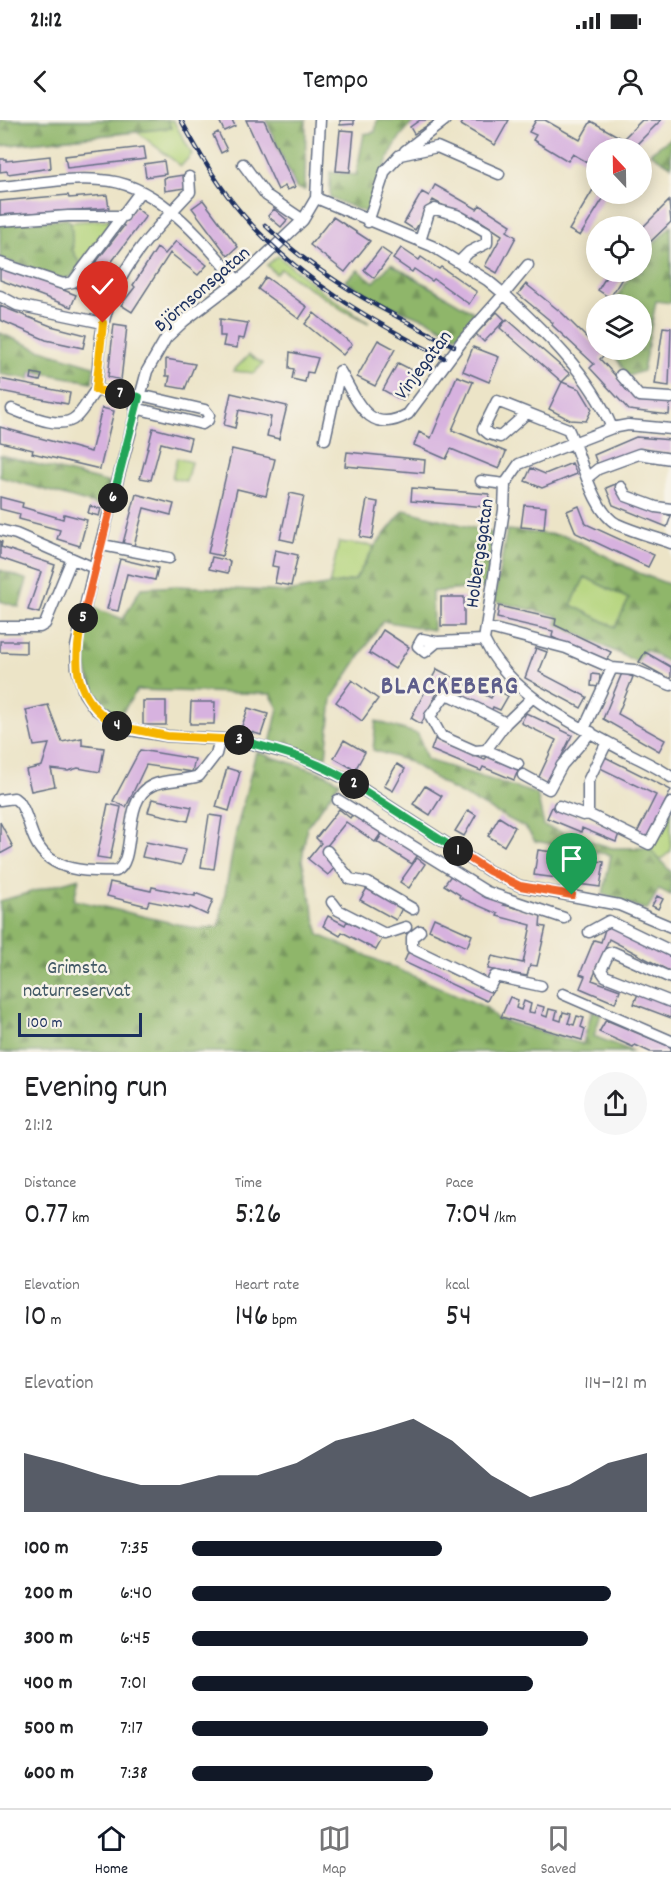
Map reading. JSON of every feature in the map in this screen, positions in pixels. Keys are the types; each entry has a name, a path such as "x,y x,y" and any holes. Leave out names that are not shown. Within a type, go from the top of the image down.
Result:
{"street":[{"name":"Björnsonsgatan","path":"320,120 316,198 303,220 238,281 184,321 166,338 147,370 94,568 76,647 77,668 84,693 95,710 124,729 167,736 219,739 274,749 300,757 350,781 489,871 520,886 619,905 671,927"},
{"path":"368,222 385,171 400,155 445,120"},
{"path":"400,155 436,147 499,174"},
{"path":"243,164 266,195 303,220"},
{"path":"12,409 44,420 67,421 75,418 96,390 103,323 123,275 171,212 190,192 189,177"},
{"path":"0,187 101,180 125,184 171,212 189,227 238,281"},
{"path":"0,263 63,284 74,282 140,192"},
{"path":"316,198 368,222 420,240 459,262 504,294 571,361 598,398 612,428"},
{"path":"420,240 429,212 435,209 457,215 487,232 487,243 469,252 459,262"},
{"path":"0,221 68,216 124,216"},
{"path":"504,294 528,265"},
{"name":"Vinjegatan","path":"325,439 340,371 366,415 375,420 398,420 408,414 463,340 504,294"},
{"path":"0,296 16,305 103,323"},
{"path":"621,375 639,396 671,398"},
{"path":"96,390 138,400 205,410 209,415 208,420 202,424 138,400"},
{"path":"527,413 568,429 598,504 607,516 616,523 671,541"},
{"name":"Holbergsgatan","path":"484,640 504,510 505,484 519,464 612,428 628,425 671,429"},
{"path":"588,477 598,469 639,454 671,459"},
{"name":"Holbergsgatan","path":"481,481 505,484"},
{"path":"621,487 626,496 656,507 671,508"},
{"path":"0,530 16,534 71,561 94,568"},
{"path":"102,545 170,558"},
{"path":"0,627 40,627 45,624 71,561"},
{"name":"Holbergsgatan","path":"486,627 566,648 612,668 634,670 671,685"},
{"path":"437,642 484,640 492,657 508,677 533,696 587,730 670,774"},
{"path":"506,723 452,696 445,695 430,716 441,736 475,751 486,750 549,789 562,765 587,730 612,668"},
{"path":"486,750 506,723 533,696"},
{"path":"0,800 14,798 20,802 41,851 67,868 90,872 116,871 123,864 132,818 141,793 152,785 199,776 216,754 219,739"},
{"path":"588,814 588,781 607,741"},
{"path":"338,800 488,892 564,918"},
{"path":"559,806 583,815 588,814 649,844 671,803"},
{"path":"327,851 350,879 368,883 413,909"},
{"path":"332,902 338,910 385,934 406,927"},
{"path":"590,932 609,921 671,951"},
{"path":"420,931 412,937 412,948 473,980 490,986 495,976 541,986"},
{"path":"671,978 613,952 609,953 601,970 605,976 671,1002"},
{"path":"563,994 671,1041"}],"green space":[{"path":"0,120 173,120 192,154 181,166 137,132 0,146"},
{"path":"0,120 168,120 171,128 0,146"},
{"path":"266,120 306,120 305,190 296,188"},
{"path":"377,120 416,120 392,150 367,213 330,198 330,172 356,175 364,134 375,132"},
{"path":"671,138 671,166 652,154 652,152"},
{"path":"67,219 71,222 73,251 81,266 70,278 62,279 0,258 0,224"},
{"path":"114,219 81,266 73,251 71,222"},
{"path":"671,226 671,303 656,301 652,323 652,294 619,294 626,282 652,282 652,245"},
{"path":"278,256 328,296 369,323 343,310 281,269 276,274 267,265"},
{"path":"391,264 475,313 457,336 428,320 381,303 345,281 358,270 374,282"},
{"path":"0,333 38,349 94,366 92,382 32,371 29,379 0,374"},
{"path":"249,355 263,364 254,373 233,371"},
{"path":"618,360 645,360 643,371 628,376"},
{"path":"0,455 110,483 104,507 0,477"},
{"path":"177,458 191,462 186,481 172,478"},
{"path":"404,510 493,533 486,587 432,592 433,630 383,621 332,698 326,757 270,744 278,708 270,694 137,690 118,719 96,694 90,681 86,654 91,607 123,619 141,588 178,586 287,592 355,580 375,546"},
{"path":"507,530 567,536 639,573 671,585 671,664 645,649 637,662 557,624 558,616 494,601","holes":["585,577 629,599 615,627 571,605"]},
{"path":"339,542 375,546 355,580 329,585"},
{"path":"0,570 27,580 19,607 0,601"},
{"path":"585,577 629,599 615,627 571,605"},
{"path":"376,721 418,734 427,760 537,794 544,826 612,848 649,848 671,872 671,895 659,889 647,910 603,894 611,855 535,841 526,828 450,788 408,761 373,750"},
{"name":"Grimsta naturreservat","path":"256,752 326,774 340,782 307,827 302,860 319,935 487,1008 497,1019 583,1044 592,1010 601,1014 594,1036 634,1052 0,1052 0,901 79,878 74,900 198,929 219,927 236,832"},
{"path":"671,811 671,851 660,860 649,848"}],"building":[{"path":"219,120 232,120 235,126 224,131"},
{"path":"246,120 264,120 295,187 287,190 285,186 278,190"},
{"path":"340,120 354,120 354,124 340,125"},
{"path":"420,120 436,120 414,134 410,127"},
{"path":"464,120 509,120 495,145 461,125"},
{"path":"536,120 545,120 580,140 591,121 621,138 586,138 586,162 573,154 568,161 533,140 536,135 529,132"},
{"path":"642,120 661,120 643,138 624,138"},
{"path":"340,130 354,131 350,172 336,171"},
{"path":"218,132 227,150 221,153 213,135"},
{"path":"144,147 146,159 67,168 65,156"},
{"path":"50,156 51,168 8,174 7,171 0,172 0,159 6,159 6,161"},
{"path":"164,161 166,174 146,177 144,164"},
{"path":"183,175 185,188 165,191 164,178"},
{"path":"435,185 477,209 480,205 511,225 507,231 516,237 497,273 485,266 502,235 473,216 471,221 433,200 415,230 404,223 422,192 429,196"},
{"path":"68,195 69,198 107,195 109,208 0,215 0,201"},
{"path":"203,200 238,247 228,256 192,208"},
{"path":"586,201 586,204 600,204 592,216 586,216 586,226 580,236 569,230"},
{"path":"669,201 671,222 652,240 652,218"},
{"path":"135,207 146,216 86,296 76,288 124,226 122,225"},
{"path":"274,209 287,220 281,227 268,216"},
{"path":"333,217 370,241 345,272 310,245"},
{"path":"176,241 207,265 198,275 170,253 132,312 121,305 135,287 133,285 157,248 165,254"},
{"path":"381,248 391,255 374,278 364,270"},
{"path":"401,248 419,260 421,257 439,269 441,267 477,292 469,304 434,279 432,281 414,269 412,272 393,259"},
{"path":"0,265 76,295 71,307 0,280"},
{"path":"266,277 307,307 299,319 258,289"},
{"path":"603,282 620,282 612,294 604,294 598,290"},
{"path":"526,284 562,313 586,337 586,357 552,325 553,323 518,294"},
{"path":"0,306 51,326 86,335 83,348 46,340 0,320"},
{"path":"497,312 505,320 484,342 476,334"},
{"path":"314,313 352,344 343,355 305,324"},
{"path":"220,319 248,323 244,339 238,338 237,348 223,346 225,336 220,336"},
{"path":"507,319 570,374 562,382 500,328"},
{"path":"114,324 127,326 121,380 108,377"},
{"path":"663,327 671,328 669,386 655,384"},
{"path":"378,340 395,349 375,386 357,377"},
{"path":"473,347 499,357 489,382 463,371"},
{"path":"290,352 318,358 313,373 307,372 305,382 292,379 294,369 289,368"},
{"path":"166,359 195,364 185,389 168,386 170,376 166,376"},
{"path":"590,360 601,360 636,398 670,401 669,415 629,410 590,368 594,364"},
{"path":"398,363 418,373 403,401 383,390"},
{"path":"32,373 42,375 40,381 31,379"},
{"path":"457,376 473,382 452,430 506,452 499,469 451,449 446,459 414,445 419,432 431,438"},
{"path":"0,379 70,393 68,404 0,391"},
{"path":"562,382 580,389 592,409 586,421 570,420 549,409"},
{"path":"231,393 287,406 279,439 267,436 271,417 239,410 235,428 224,425"},
{"path":"102,408 114,411 100,469 32,453 33,450 0,442 0,427 91,452"},
{"path":"153,428 191,438 188,450 161,443 151,480 140,478"},
{"path":"636,437 671,440 671,453 641,450 598,466 594,455"},
{"path":"232,449 275,459 266,496 237,489 222,556 208,553"},
{"path":"347,452 425,460 424,473 345,466"},
{"path":"572,463 577,474 542,488 525,481 531,468 545,474"},
{"path":"618,483 623,497 671,516 667,527 613,505 606,488"},
{"path":"412,488 489,494 488,507 411,501"},
{"path":"290,493 304,496 294,542 280,539"},
{"path":"136,494 174,504 171,515 144,508 134,546 123,543"},
{"path":"0,497 23,503 22,507 63,519 64,514 87,520 80,546 57,539 60,530 19,519 20,514 0,509"},
{"path":"367,500 378,502 372,539 360,537"},
{"path":"524,505 546,507 544,529 521,527"},
{"path":"90,506 101,509 99,516 88,513"},
{"path":"579,506 586,524 654,555 648,567 576,533 567,511"},
{"path":"0,541 2,542 1,547 55,565 39,613 28,610 41,572 0,558"},
{"path":"275,550 298,555 291,586 275,583 278,567 272,566"},
{"path":"212,557 230,561 228,573 209,569"},
{"path":"120,559 158,568 155,580 127,574 118,611 107,609"},
{"path":"441,597 464,597 464,626 441,626"},
{"path":"499,606 556,619 555,625 611,652 605,663 552,637 553,631 497,618"},
{"path":"383,630 409,647 395,669 369,653"},
{"path":"0,641 26,641 26,653 0,652"},
{"path":"536,648 547,652 539,672 587,697 581,708 525,678"},
{"path":"645,652 671,667 671,680 639,662"},
{"path":"437,669 491,698 496,689 508,696 500,710 493,707 491,712 441,685 421,724 411,718"},
{"path":"622,673 633,677 618,714 665,740 659,751 603,719"},
{"path":"592,674 600,675 599,687 591,686"},
{"path":"352,680 378,699 362,721 336,702"},
{"path":"143,701 166,701 166,725 143,725"},
{"path":"191,702 215,702 214,724 190,724"},
{"path":"48,705 62,742 82,738 82,745 104,748 100,772 78,768 68,771 51,769 55,786 31,791 26,770 42,766 49,744 34,746 26,710"},
{"path":"248,708 268,714 261,735 241,729"},
{"path":"526,713 572,735 548,784 538,779 556,740 521,723"},
{"path":"435,739 485,760 487,756 519,768 514,780 483,767 481,771 431,750"},
{"path":"344,740 365,752 355,770 334,758"},
{"path":"140,750 195,759 192,772 146,765 126,807 113,801"},
{"path":"603,756 671,790 648,838 637,833 656,795 598,767"},
{"path":"397,764 405,769 393,791 384,786"},
{"path":"227,768 240,772 229,811 216,807"},
{"path":"425,786 442,796 430,815 413,804"},
{"path":"152,799 192,807 188,821 148,812"},
{"path":"108,804 121,807 110,859 97,857"},
{"path":"552,807 620,831 616,842 582,828 581,832 547,818"},
{"path":"339,809 350,818 354,812 382,832 375,842 346,822 322,852 337,865 328,875 308,859 321,843 316,838"},
{"path":"468,810 476,815 464,836 455,831"},
{"path":"209,815 222,817 214,869 201,867"},
{"path":"499,817 515,827 504,846 488,836"},
{"path":"0,822 13,847 0,854"},
{"path":"384,831 419,853 412,864 377,842"},
{"path":"146,842 186,850 181,865 142,857"},
{"path":"538,850 560,853 557,878 534,875"},
{"path":"417,858 425,864 409,888 400,882"},
{"path":"581,859 604,862 600,887 578,884"},
{"path":"452,874 467,886 503,902 503,905 541,914 540,926 546,927 537,966 530,965 527,976 488,969 492,956 523,963 531,925 497,916 498,914 459,897 460,895 444,885"},
{"path":"110,882 151,891 152,887 195,896 195,893 213,900 207,915 190,907 189,909 149,901 147,906 107,896"},
{"path":"367,888 402,908 396,920 360,900"},
{"path":"657,896 663,899 658,909 652,906"},
{"path":"328,916 345,925 347,921 382,939 376,950 342,932 340,936 323,926"},
{"path":"434,918 472,935 467,947 429,930"},
{"path":"607,923 671,957 671,972 609,939 592,980 620,990 615,1003 580,988 585,976 580,974 594,940 601,942"},
{"path":"409,951 451,969 450,973 492,991 487,1001 404,962"},
{"path":"639,991 671,1003 671,1018 634,1004"},
{"path":"510,997 518,1000 516,1008 521,1010 524,1001 531,1004 529,1012 534,1013 537,1005 544,1007 542,1015 547,1017 549,1009 557,1011 555,1019 561,1021 563,1012 571,1014 568,1023 574,1025 577,1016 584,1018 581,1027 585,1029 582,1040 501,1017"},
{"path":"606,1020 671,1047 671,1052 650,1052 599,1032"}],"railway":[{"path":"181,120 226,194 265,239 288,260 337,297 444,358"},
{"path":"265,225 308,261 355,293 454,346"}],"district":[{"name":"BLACKEBERG","path":"450,684"}],"route":[{"path":"103,323 96,390 139,397 102,545 94,568 76,647 80,681 84,693 95,710 124,729 167,736 238,740 300,757 350,781 489,871 520,886 572,895"}]}
